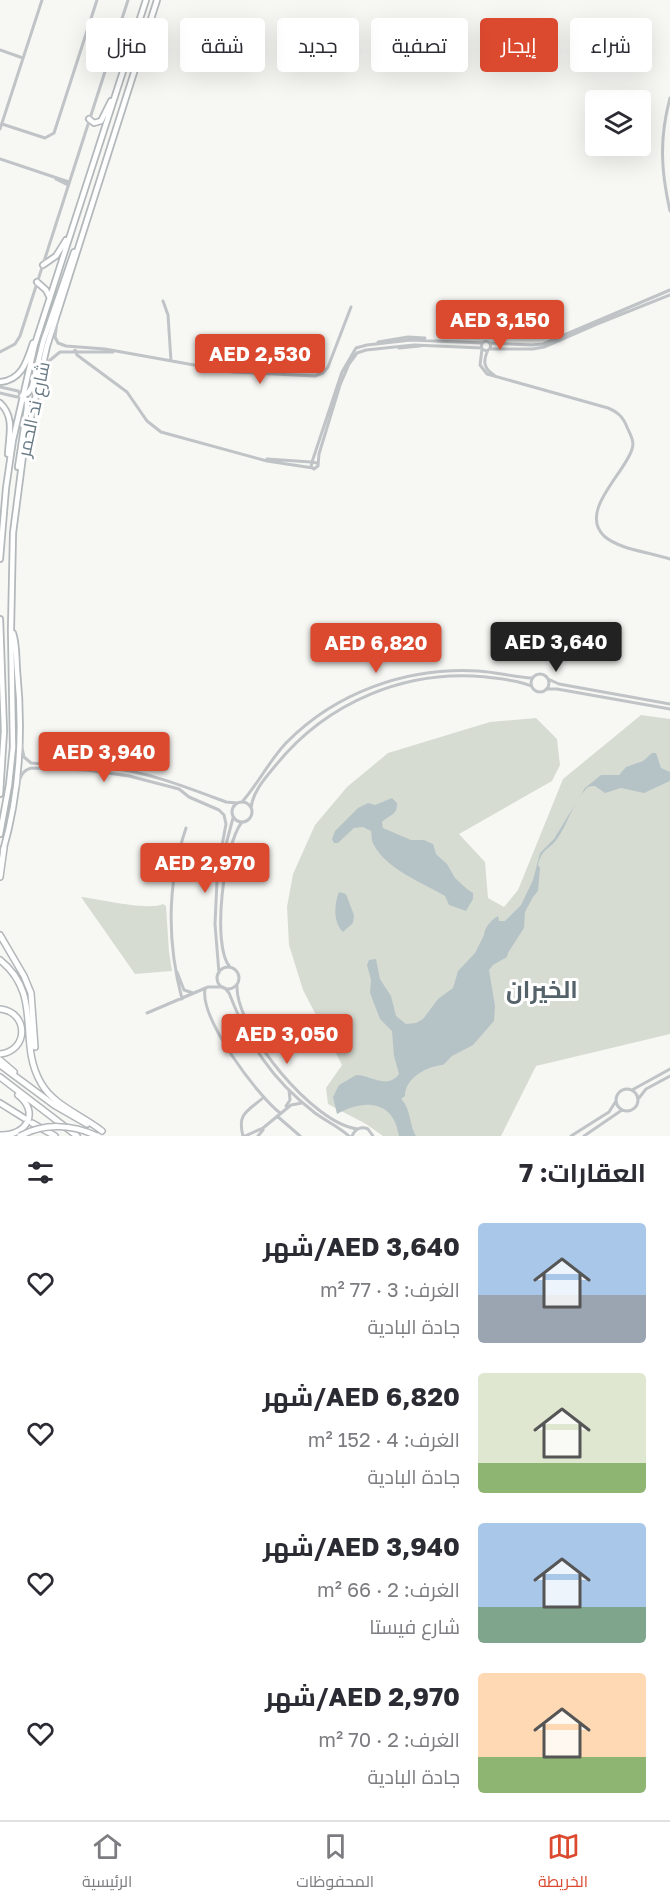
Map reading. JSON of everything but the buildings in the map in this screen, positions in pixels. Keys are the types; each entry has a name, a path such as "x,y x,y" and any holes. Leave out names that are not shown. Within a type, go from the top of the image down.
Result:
{"highway":[{"path":"0,877 4,848"},
{"path":"0,935 24,976 31,993 34,1067"},
{"path":"0,960 13,973 24,993 34,1067 38,1078 48,1093 99,1134"},
{"path":"0,1009 16,1016 21,1023 22,1032 21,1041 15,1049 0,1054"},
{"path":"0,1060 30,1087"},
{"path":"0,1065 99,1134"},
{"path":"0,1135 13,1135 21,1131 27,1124 29,1115 26,1102 1,1078"},
{"path":"1,1078 77,1136"},
{"path":"0,1103 24,1118"},
{"path":"32,1123 55,1136"},
{"path":"20,1136 34,1130 55,1126 110,1136"}],"main road":[{"name":"شارع ند الحمر","path":"0,559 9,465 22,396 42,322 146,0"},
{"name":"شارع ند الحمر","path":"0,834 13,747 11,629 13,533 24,448 39,381 60,305 157,0"},
{"path":"89,119 94,123 101,121 116,94"},
{"path":"16,504 20,451 27,404 22,396 32,387 48,327 79,237 86,225"},
{"path":"43,265 56,256 70,233"},
{"path":"37,282 44,288 50,300"},
{"path":"34,291 44,288"},
{"path":"0,385 14,378 22,370 42,322"},
{"path":"0,403 7,412 10,422 9,465"},
{"path":"0,619 4,730 0,794"},
{"path":"0,862 15,800 20,738 19,682 15,638 11,629"}],"street":[{"path":"0,129 42,0"},
{"path":"2,124 45,138 54,133 97,0"},
{"name":"شارع ند الحمر","path":"0,352 17,341 22,329 128,0"},
{"path":"0,50 23,58"},
{"path":"670,98 664,126 662,157 670,211"},
{"path":"0,159 68,184"},
{"path":"313,468 310,466 311,462 342,372 354,350 367,345 429,340 543,344 670,290"},
{"path":"74,347 75,352 127,392 147,421 156,429 253,458 313,468 317,467 340,385 353,357 363,350 433,344 482,349 533,349 544,347 670,295"},
{"path":"163,301 168,315 171,361"},
{"path":"60,305 55,337 61,344 246,374 317,376 328,367 351,307"},
{"path":"482,343 479,363 487,374 608,408 621,415 633,446 604,495 596,517 597,525 602,533 614,543 670,559"},
{"path":"489,343 484,360 485,366 498,377"},
{"path":"39,381 52,357 60,352 115,351"},
{"path":"0,385 18,391 22,396"},
{"path":"0,393 22,396"},
{"path":"253,458 318,463"},
{"path":"217,882 233,818 232,810 275,756 297,733 328,709 363,691 400,678 439,671 478,671 532,678 542,674 559,684 670,704"},
{"path":"373,1136 366,1128 346,1127 319,1109 281,1074 262,1049 243,1015 237,995 238,973 225,961 221,919 222,890 231,847 242,822 251,818 255,795 272,769 303,736 338,710 370,694 414,681 451,676 491,678 531,686 538,692 546,689 559,690 670,710"},
{"path":"531,686 532,678"},
{"path":"546,689 549,685 548,679"},
{"path":"20,738 23,755 27,761 33,763 94,765 144,774 226,802 247,803 251,808"},
{"path":"57,769 61,764"},
{"path":"15,800 21,776 26,770 57,769 97,771 129,776 178,789 189,797 219,810 225,818 226,830 217,882 215,924 218,982 224,988 250,1041 266,1064 289,1090 303,1103 351,1136 357,1129"},
{"path":"233,818 242,822"},
{"path":"182,999 171,932 172,890 178,852 186,828"},
{"path":"147,1012 195,994 206,988 222,969 230,967"},
{"path":"176,970 185,991 195,994"},
{"path":"206,988 230,988 237,985"},
{"path":"206,988 206,1002 230,1053 264,1097 300,1136"},
{"path":"571,1136 609,1112 621,1091 632,1091 670,1069"},
{"path":"584,1136 623,1110 633,1109 646,1089 670,1076"},
{"path":"280,1114 289,1102 289,1090"},
{"path":"632,1091 638,1100"},
{"path":"250,1135 240,1125 242,1117 264,1097"},
{"path":"616,1101 623,1110"},
{"path":"250,1135 263,1128 292,1104 303,1103"},
{"path":"250,1135 263,1128"}],"shaded area":[{"path":"641,715 670,719 670,1034 536,1066 501,1136 383,1136 366,1124 328,1104 326,1088 342,1065 303,990 289,945 287,907 293,874 315,825 347,787 388,753 490,722 536,718 557,739 560,765 552,781 459,834 485,862 488,898 504,907 518,890 563,779"},
{"path":"652,753 656,753 661,768 670,772 670,781 644,793 621,788 605,793 591,786 578,799 585,788 601,775 619,775 626,767 643,761"},
{"path":"392,798 397,803 397,807 382,822 383,828 411,840 424,840 433,844 436,854 447,864 455,878 473,893 473,899 466,911 449,905 445,896 406,875 387,861 373,843 371,831 363,827 354,828 338,843 334,843 332,839 335,831 358,808 368,803 375,805"},
{"path":"577,801 561,833 540,859 538,891 525,912 524,928 507,957 489,970 495,1006 494,1021 473,1045 452,1056 443,1065 418,1074 409,1084 405,1096 401,1099 407,1107 416,1136 399,1136 396,1124 390,1115 375,1106 356,1106 337,1114 333,1097 339,1085 356,1075 389,1081 399,1074 394,1056 392,1031 380,1019 370,993 371,980 367,965 369,960 376,959 380,979 391,996 396,1016 406,1024 416,1023 423,1019 438,999 453,988 458,971 475,953 485,930 493,919 498,916 499,921 505,921 521,905 533,880 540,853 554,839"},
{"path":"339,892 346,894 354,915 353,923 343,932 337,924 335,913"},
{"path":"81,897 135,905 163,904 166,906 172,971 135,974"}],"district":[{"name":"الخيران","path":"542,988"}]}
